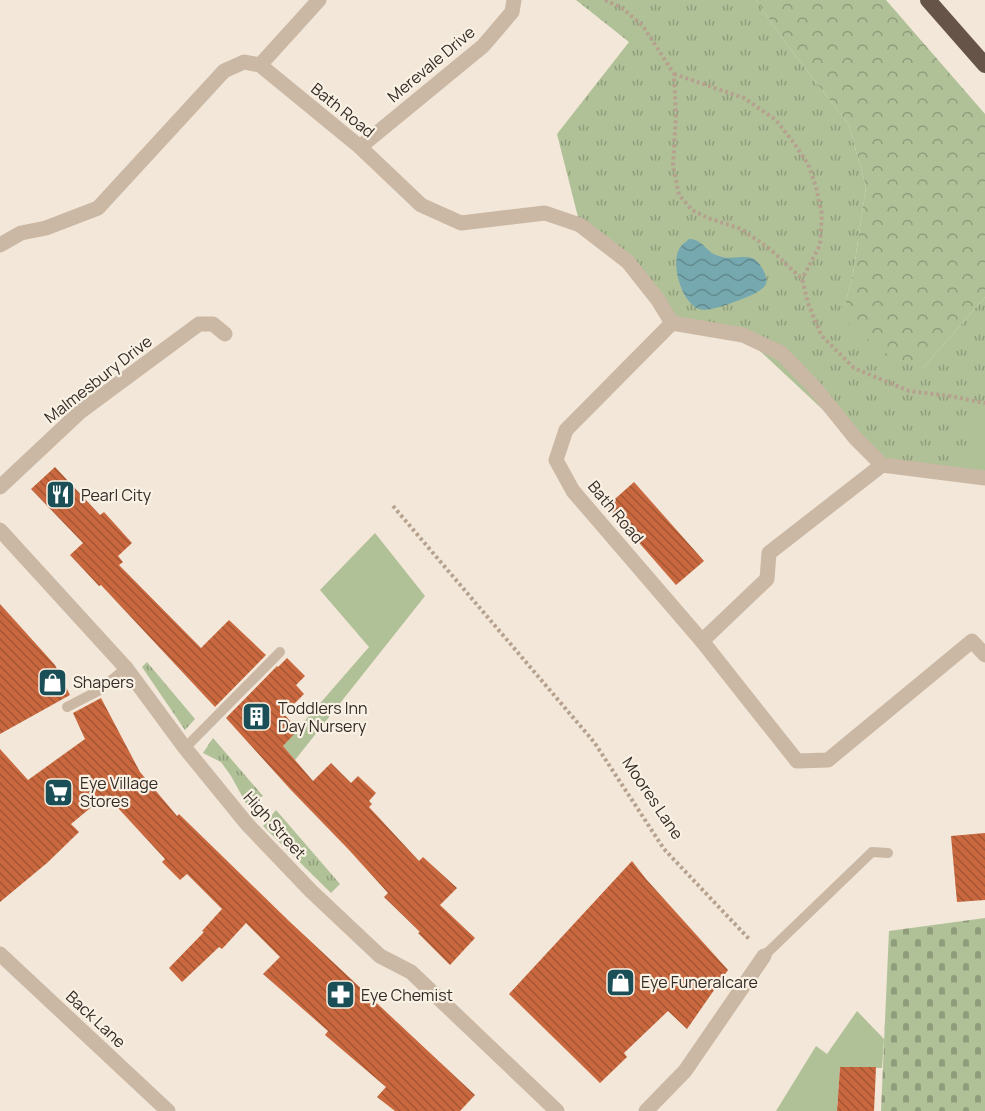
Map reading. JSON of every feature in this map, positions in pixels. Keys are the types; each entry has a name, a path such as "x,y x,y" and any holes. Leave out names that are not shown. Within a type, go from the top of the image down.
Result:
{"highway":[{"path":"928,0 985,65"}],"street":[{"path":"0,245 21,233 46,228 99,208 224,71 244,62 260,65 319,0"},
{"name":"Merevale Drive","path":"360,147 483,46 512,12 514,0"},
{"name":"Bath Road","path":"260,65 360,147 421,205 461,223 545,213 580,225 627,262 658,300 672,323 566,430 556,460 573,491 702,641 797,762 828,760 972,641 985,655"},
{"path":"672,323 743,335 781,353 814,387 856,439 882,465 985,478"},
{"name":"Malmesbury Drive","path":"0,487 80,412 199,324 213,324 225,334"},
{"path":"702,641 767,579 769,553 882,465"},
{"name":"High Street","path":"2,535 126,668 185,748 247,824 311,891 380,956 411,972 557,1111"},
{"name":"Back Lane","path":"0,954 168,1111"},
{"path":"646,1111 685,1071 764,956"}],"lane":[{"path":"185,748 280,652"},
{"path":"67,707 98,691 126,668"},
{"path":"764,956 872,852 888,853"}],"path":[{"path":"605,0 622,8 643,26 674,74 676,115 673,166 679,195 692,210 741,229 770,249 801,279 821,335 854,368 909,391 985,403"},
{"path":"674,74 744,98 776,120 808,164 822,214 820,245 801,279"},
{"name":"Moores Lane","path":"393,506 594,742 664,849 764,956"}],"green space":[{"path":"576,0 756,0 785,42 849,125 866,187 853,274 845,305 924,367 985,297 985,478 882,465 743,335 672,323 658,300 580,225 557,134 629,42"},
{"path":"756,0 886,0 985,114 985,297 924,367 889,356 849,324 845,305 853,274 866,187 849,125 785,42"},
{"path":"974,409 985,411 985,469 970,467"},
{"path":"375,533 425,596 295,760 283,746 369,647 320,590"},
{"path":"147,662 195,719 185,730 142,667"},
{"path":"213,738 263,796 247,805 221,762 203,753"},
{"path":"276,810 340,884 331,893 263,826"},
{"path":"985,918 985,1111 881,1111 889,931"},
{"path":"857,1011 884,1039 882,1068 840,1067 837,1111 776,1111 816,1046 827,1054"}],"water":[{"path":"689,239 697,241 721,257 755,259 765,273 766,284 758,292 737,301 716,308 699,309 687,299 677,273 679,249"}],"building":[{"path":"55,467 100,515 104,512 132,543 118,556 123,562 119,565 201,648 229,620 266,655 215,707 70,555 83,543 31,489"},
{"path":"634,482 704,561 676,585 607,506"},
{"path":"0,604 55,665 70,695 0,734"},
{"path":"287,658 305,676 296,685 304,694 284,714 298,730 283,746 313,781 331,763 351,783 358,776 376,793 369,801 372,804 369,807 419,861 423,857 457,888 440,905 475,938 450,965 384,897 388,893 226,718"},
{"path":"101,698 140,772 177,816 179,814 289,921 475,1095 460,1111 395,1111 377,1097 386,1087 325,1035 328,1031 263,974 280,957 246,923 222,949 219,947 182,982 169,968 204,932 202,931 222,909 187,874 180,880 162,862 165,859 106,795 71,824 79,832 47,863 0,902 0,749 28,780 85,739 73,713"},
{"path":"985,833 985,900 957,902 951,836"},
{"name":"Eye Funeralcare","path":"632,861 728,970 687,1029 668,1011 624,1053 627,1057 600,1083 509,994"},
{"path":"840,1067 876,1067 874,1111 837,1111"}],"place":[{"name":"Pearl City","path":"60,495"},
{"name":"Shapers","path":"52,682"},
{"name":"Toddlers Inn Day Nursery","path":"257,717"},
{"name":"Eye Village Stores","path":"59,792"},
{"name":"Eye Funeralcare","path":"620,982"},
{"name":"Eye Chemist","path":"340,995"}]}
